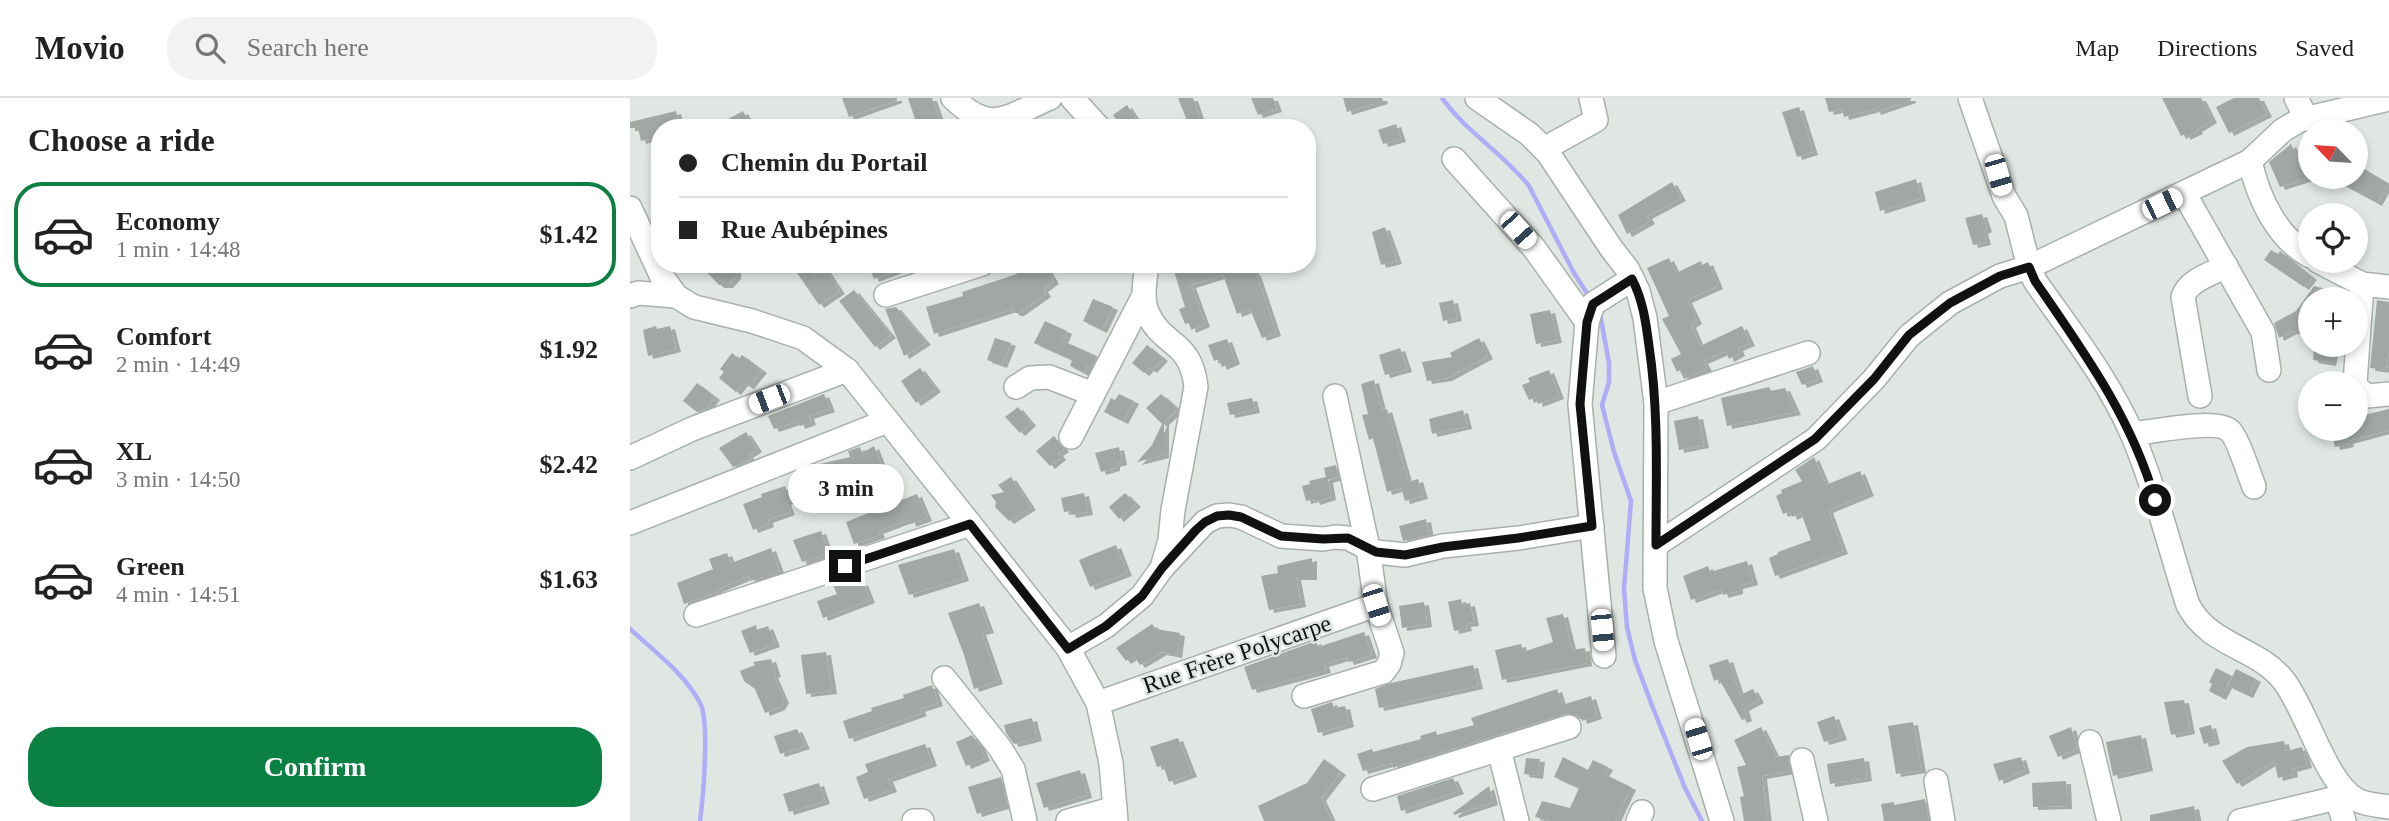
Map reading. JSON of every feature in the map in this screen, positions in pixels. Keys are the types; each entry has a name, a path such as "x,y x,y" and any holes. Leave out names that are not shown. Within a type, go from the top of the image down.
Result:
{"street":[{"path":"953,98 982,119"},
{"path":"1006,119 1050,98"},
{"path":"1072,98 1090,119"},
{"path":"1477,98 1529,134 1544,149 1638,291 1645,318 1656,403 1655,588 1663,627 1722,821"},
{"path":"1544,149 1596,120 1591,98"},
{"path":"1970,98 2004,196 2016,216 2035,281 2099,374 2132,434 2193,614 2205,629 2264,664 2283,680 2343,796 2344,821"},
{"path":"1656,545 1815,439 1874,379 1909,335 1950,303 2000,276 2029,267 2250,161 2283,130 2301,108 2389,99"},
{"path":"1454,159 1534,248 1587,322"},
{"path":"2250,161 2255,185 2277,226 2298,246"},
{"path":"2184,193 2263,332 2269,370"},
{"path":"630,208 651,253"},
{"path":"2200,396 2183,297 2185,291 2195,282 2226,266"},
{"path":"660,273 676,296 694,307 752,321 803,338 847,370 1068,649 1098,703 1111,763 1115,814 1068,821"},
{"path":"886,295 954,273"},
{"path":"1071,437 1143,297 1146,273"},
{"path":"2340,273 2361,284 2389,287"},
{"path":"1605,656 1580,404 1587,322 1593,304 1632,279"},
{"path":"2356,371 2361,284"},
{"path":"630,296 638,293 676,296"},
{"path":"1143,297 1148,315 1189,360 1196,387 1170,540 1162,568"},
{"path":"1656,403 1808,353"},
{"path":"630,458 692,429 847,370"},
{"path":"1016,387 1030,378 1049,377 1093,394"},
{"path":"2368,396 2389,394"},
{"path":"1304,696 1383,672 1392,653 1376,605 1367,548 1335,396"},
{"path":"630,523 887,421"},
{"path":"2132,434 2221,426 2231,431 2254,487"},
{"path":"1068,649 1106,626 1142,596 1162,568 1205,522 1217,516 1241,517 1281,536 1348,538 1385,554 1405,555 1592,526"},
{"path":"696,615 970,524"},
{"name":"Rue Frère Polycarpe","path":"1098,703 1376,605"},
{"path":"944,678 1000,748 1013,769 1025,821"},
{"path":"1373,789 1569,727"},
{"path":"2090,742 2109,821"},
{"path":"1499,749 1517,821"},
{"path":"1802,760 1816,821"},
{"path":"1936,781 1943,821"},
{"path":"2240,821 2285,816 2343,796 2389,807"},
{"path":"914,821 922,821"}],"building":[{"path":"842,98 897,98 897,100 849,117"},
{"path":"908,98 932,98 939,119 915,119"},
{"path":"1178,98 1193,98 1200,119 1186,119"},
{"path":"1251,98 1273,98 1277,109 1258,115"},
{"path":"1343,98 1382,98 1383,101 1347,112"},
{"path":"1825,98 1911,100 1876,112 1875,109 1844,117 1842,109 1829,112"},
{"path":"2162,98 2201,98 2212,120 2197,129 2198,131 2181,136"},
{"path":"2234,98 2259,98 2267,114 2229,133 2216,107"},
{"path":"1127,105 1136,119 1116,119 1113,115"},
{"path":"1799,107 1813,152 1797,157 1782,112"},
{"path":"676,111 678,119 651,119 651,138 641,141 638,128 630,128 630,122"},
{"path":"743,111 747,119 728,119"},
{"path":"1396,124 1401,139 1383,144 1378,130"},
{"path":"2291,144 2298,158 2298,181 2280,187 2269,162"},
{"path":"2368,171 2388,183 2377,203 2351,189 2368,189"},
{"path":"1916,179 1921,198 1880,211 1875,192"},
{"path":"1672,182 1681,198 1647,216 1650,221 1627,234 1618,215"},
{"path":"1982,214 1987,229 1983,231 1986,242 1973,245 1965,218"},
{"path":"1385,227 1397,261 1381,265 1372,232"},
{"path":"2271,250 2278,254 2280,251 2298,266 2298,273 2307,273 2312,277 2304,287 2264,260"},
{"path":"1669,258 1676,273 1701,261 1702,265 1708,262 1718,286 1687,300 1697,321 1691,325 1700,346 1742,326 1750,343 1738,348 1740,353 1729,359 1726,351 1703,361 1707,368 1684,379 1671,359 1681,354 1662,319 1669,316 1647,268"},
{"path":"708,273 736,273 728,285 719,285"},
{"path":"797,273 828,273 840,291 819,305"},
{"path":"872,273 890,273 874,279"},
{"path":"1049,273 1054,281 1043,289 1046,294 1019,313 1012,309 934,334 926,307 963,296 962,292 1017,274"},
{"path":"1175,273 1255,273 1276,333 1262,338 1250,309 1237,314 1223,275 1191,285 1205,324 1191,330 1189,323 1185,324 1179,309 1185,307"},
{"path":"854,290 891,335 875,347 839,301"},
{"path":"1093,299 1113,307 1102,330 1083,321"},
{"path":"1453,300 1457,318 1443,321 1439,303"},
{"path":"2377,300 2389,302 2389,350 2386,370 2370,368"},
{"path":"896,307 926,342 904,356 885,309"},
{"path":"2298,308 2298,332 2292,331 2279,338 2274,323"},
{"path":"1550,310 1557,340 1536,344 1530,314"},
{"path":"1045,321 1067,331 1063,341 1097,356 1091,368 1087,366 1084,373 1070,366 1072,360 1034,343"},
{"path":"656,326 657,329 670,326 676,349 648,356 643,330"},
{"path":"995,338 1011,343 1002,365 987,360"},
{"path":"1479,338 1488,356 1447,378 1427,381 1422,362 1452,357 1450,353"},
{"path":"1227,339 1235,361 1222,367 1219,359 1214,361 1208,345"},
{"path":"1147,345 1163,358 1152,370 1149,368 1144,373 1132,363"},
{"path":"1400,348 1407,369 1385,375 1379,355"},
{"path":"732,353 739,359 742,355 762,370 749,386 743,383 736,392 719,378 724,372 720,369"},
{"path":"2313,357 2332,357 2331,363 2313,360"},
{"path":"1813,366 1818,379 1802,385 1796,372"},
{"path":"920,368 936,389 916,403 901,381"},
{"path":"1549,370 1559,396 1538,404 1536,397 1529,400 1522,385 1530,382 1528,378"},
{"path":"1374,380 1382,411 1387,409 1408,482 1418,479 1423,496 1405,501 1401,488 1387,492 1373,438 1369,440 1362,415 1368,414 1361,384"},
{"path":"697,383 715,397 706,409 697,412 683,401"},
{"path":"1769,387 1771,391 1785,388 1796,412 1727,426 1721,398"},
{"path":"824,394 830,409 809,416 811,422 800,426 798,421 774,429 768,416"},
{"path":"1119,394 1134,401 1123,421 1104,412 1111,398 1115,400"},
{"path":"1161,394 1178,409 1164,422 1164,455 1137,462 1152,445 1162,424 1146,408"},
{"path":"1252,398 1255,410 1230,415 1227,403"},
{"path":"1018,407 1031,423 1020,433 1005,417"},
{"path":"2389,409 2389,430 2368,436 2368,414"},
{"path":"1463,410 1467,426 1432,434 1429,419"},
{"path":"1698,416 1704,445 1679,450 1674,421"},
{"path":"746,432 757,449 748,455 751,459 733,467 719,448"},
{"path":"1054,436 1064,449 1058,453 1061,457 1050,466 1036,451"},
{"path":"2334,441 2348,441 2349,444 2335,447"},
{"path":"874,446 887,479 862,488 860,484 818,493 811,466 850,457 848,451 860,447 862,453"},
{"path":"1119,447 1122,462 1115,464 1115,468 1101,472 1095,453"},
{"path":"1814,457 1826,485 1860,471 1869,493 1828,510 1843,551 1775,576 1769,558 1811,540 1801,513 1792,517 1790,511 1783,514 1776,496 1782,493 1781,490 1802,481 1795,470"},
{"path":"1336,465 1338,477 1328,480 1331,497 1315,502 1314,499 1306,501 1302,486 1310,484 1309,481 1326,477 1324,468"},
{"path":"1011,477 1031,507 1009,521 995,507 996,502 991,495 1004,492 998,485"},
{"path":"785,486 790,500 786,502 790,512 768,520 769,524 753,530 743,504 762,497 761,494"},
{"path":"1084,493 1088,512 1071,515 1070,511 1064,512 1061,498"},
{"path":"1125,493 1136,504 1119,519 1109,507"},
{"path":"917,494 927,518 911,524 910,519 878,531 880,535 854,544 846,522"},
{"path":"1426,519 1429,535 1403,541 1399,526"},
{"path":"821,531 829,553 802,562 793,540"},
{"path":"1116,545 1127,573 1090,587 1079,560"},
{"path":"771,548 779,570 751,581 749,576 684,604 677,583 713,569 709,559 727,553 731,563"},
{"path":"954,549 964,578 909,595 898,565"},
{"path":"1312,558 1312,577 1296,577 1301,604 1269,610 1261,576 1278,573 1277,566"},
{"path":"1747,561 1753,582 1738,586 1738,591 1723,595 1722,589 1691,600 1683,576 1708,566 1710,572"},
{"path":"856,577 859,584 863,582 870,600 823,618 817,601 837,594 833,585"},
{"path":"1461,599 1462,605 1470,603 1474,623 1454,631 1448,602"},
{"path":"1424,602 1427,624 1402,628 1399,606"},
{"path":"979,603 989,630 981,632 998,681 974,689 948,613"},
{"path":"1563,614 1572,650 1585,648 1587,663 1502,680 1495,650 1521,644 1523,652 1553,642 1546,618"},
{"path":"1152,624 1156,629 1180,633 1177,655 1162,652 1140,665 1134,656 1126,661 1116,648"},
{"path":"756,625 757,630 768,626 775,644 750,653 741,631"},
{"path":"1364,632 1372,655 1349,662 1347,657 1324,664 1326,670 1252,690 1244,667 1316,641 1318,647"},
{"path":"826,652 832,691 806,694 801,655"},
{"path":"771,659 776,674 773,675 784,700 780,707 765,713 755,689 744,681 740,671 755,665 753,662"},
{"path":"1728,659 1740,695 1753,689 1759,700 1744,708 1747,718 1742,720 1719,679 1714,681 1709,665"},
{"path":"1473,665 1478,686 1379,708 1375,689"},
{"path":"2216,668 2232,676 2221,697 2209,691 2212,684 2209,682"},
{"path":"2236,669 2256,679 2248,695 2228,686"},
{"path":"932,685 938,703 920,709 922,713 849,739 843,721"},
{"path":"1557,689 1562,705 1591,696 1597,716 1582,721 1581,717 1565,714 1393,768 1392,763 1363,771 1357,754 1421,739 1420,736 1436,731 1437,735 1474,725 1471,718"},
{"path":"2184,700 2190,731 2171,735 2164,702"},
{"path":"1332,702 1334,708 1345,706 1349,724 1318,733 1311,709"},
{"path":"1834,716 1842,737 1824,742 1817,722"},
{"path":"1032,718 1037,738 1014,744 1004,725"},
{"path":"1913,722 1921,770 1896,774 1888,726"},
{"path":"2211,725 2215,741 2204,744 2199,728"},
{"path":"1761,727 1776,757 1789,755 1790,771 1762,776 1767,821 1744,821 1740,797 1744,796 1737,767 1746,765 1734,740"},
{"path":"2071,727 2077,749 2058,757 2049,736"},
{"path":"797,729 805,746 780,754 774,736"},
{"path":"972,735 985,758 966,766 956,742"},
{"path":"2141,735 2148,768 2113,776 2106,742"},
{"path":"1178,738 1192,774 1169,782 1163,765 1157,767 1150,747"},
{"path":"2284,741 2286,751 2302,747 2307,765 2292,769 2293,774 2278,778 2274,761 2237,784 2222,761 2247,747"},
{"path":"925,744 932,763 888,779 892,789 864,799 856,777 868,772 865,764"},
{"path":"1563,757 1588,770 1593,760 1608,767 1604,774 1631,787 1615,821 1551,821 1535,817 1542,801 1570,808 1579,788 1554,777"},
{"path":"2021,757 2025,770 1999,781 1993,764"},
{"path":"1526,758 1540,759 1538,776 1524,774"},
{"path":"1864,758 1867,778 1830,784 1827,764"},
{"path":"1324,759 1341,772 1321,798 1332,821 1264,821 1258,806 1307,783"},
{"path":"1080,770 1087,795 1044,808 1036,783"},
{"path":"1001,777 1007,805 977,814 968,787"},
{"path":"1453,778 1459,791 1401,811 1397,796"},
{"path":"2066,781 2067,806 2033,807 2032,783"},
{"path":"819,783 825,801 789,812 783,794"},
{"path":"1489,786 1493,802 1454,815 1453,813"},
{"path":"1925,799 1929,821 1884,821 1881,804 1894,802 1894,805"},
{"path":"2194,806 2197,821 2150,821 2150,815"}],"waterway":[{"path":"1442,98 1462,122 1529,186 1590,298"},
{"path":"1600,314 1609,363 1609,382 1602,405 1614,452 1631,501 1624,589 1627,627 1635,660 1653,708 1685,788 1702,821"},
{"path":"630,629 678,673 700,703 705,726 700,821"}],"route":[{"path":"845,566 970,524 1068,649 1106,626 1142,596 1162,568 1196,530 1217,516 1241,517 1281,536 1348,538 1376,552 1405,555 1592,526 1580,404 1587,322 1593,304 1632,279 1645,318 1656,403 1656,545 1815,439 1874,379 1909,335 1950,303 2000,276 2029,267 2035,281 2099,374 2132,434 2155,500"}]}
